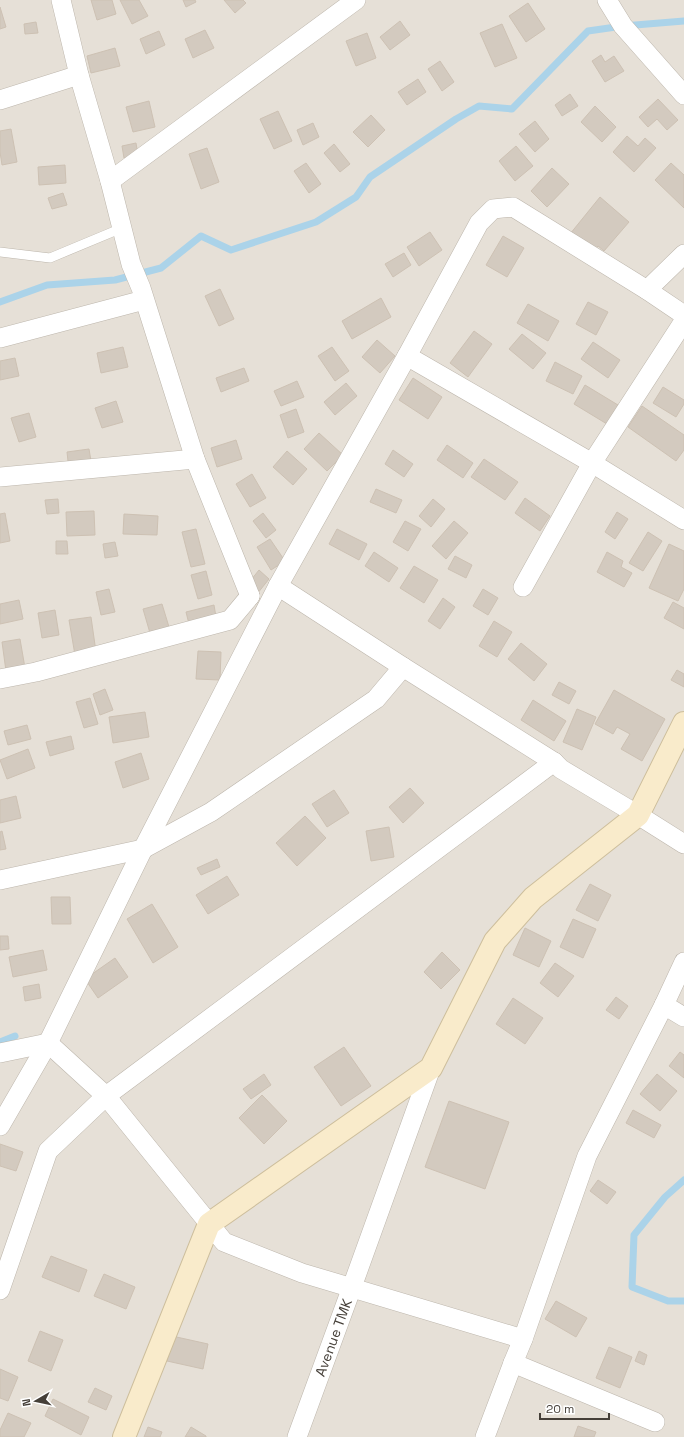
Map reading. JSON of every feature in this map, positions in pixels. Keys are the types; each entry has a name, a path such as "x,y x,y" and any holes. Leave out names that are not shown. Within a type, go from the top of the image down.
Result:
{"street":[{"path":"61,0 79,75 110,180 131,264 195,459 250,596"},
{"path":"110,180 356,0"},
{"path":"607,0 623,26 684,95"},
{"path":"0,100 79,75"},
{"path":"0,1126 48,1043 143,849 275,592 407,356 479,223 493,209 513,207 647,290 684,315"},
{"path":"647,290 684,254"},
{"path":"0,338 142,294"},
{"path":"523,586 592,463 684,321"},
{"path":"407,356 592,463 684,520"},
{"path":"0,477 195,459"},
{"path":"0,679 36,672 230,620 250,596 275,592 403,667 554,762 560,769 684,844"},
{"path":"0,880 143,849 211,812 376,700 403,667"},
{"path":"124,1437 209,1224 431,1068 495,941 533,898 638,815 684,723"},
{"path":"0,1290 48,1151 106,1096 554,762"},
{"path":"485,1437 523,1339 587,1156 664,1006 684,962"},
{"path":"664,1006 684,1017"},
{"path":"48,1043 106,1096 224,1242 302,1273 523,1339"},
{"path":"0,1053 48,1043"},
{"name":"Avenue TMK","path":"297,1437 371,1237 431,1068"},
{"path":"513,1363 655,1422"}],"lane":[{"path":"0,252 50,258 122,228"}],"shaded area":[{"path":"0,0 684,0 684,1437 0,1437"}],"building":[{"path":"91,0 112,0 116,14 97,20"},
{"path":"120,0 139,0 148,16 132,24"},
{"path":"183,0 195,0 196,2 186,7"},
{"path":"224,0 243,0 246,3 235,13"},
{"path":"528,3 545,29 526,42 509,16"},
{"path":"0,7 6,27 0,29"},
{"path":"400,21 410,35 390,50 380,37"},
{"path":"36,22 38,33 25,34 24,24"},
{"path":"502,24 517,58 495,67 480,33"},
{"path":"205,30 214,48 193,58 185,39"},
{"path":"159,31 165,45 146,54 140,39"},
{"path":"367,33 376,58 356,66 346,41"},
{"path":"115,48 120,66 91,73 87,56"},
{"path":"601,55 605,62 614,56 624,71 605,82 592,61"},
{"path":"440,61 454,82 442,91 428,69"},
{"path":"418,79 426,92 407,105 398,92"},
{"path":"570,94 578,106 562,116 555,105"},
{"path":"658,99 678,120 667,130 657,119 648,127 639,117"},
{"path":"149,101 155,127 133,132 126,107"},
{"path":"595,106 616,127 602,142 581,122"},
{"path":"278,111 292,141 274,149 260,119"},
{"path":"371,115 385,130 368,147 353,132"},
{"path":"535,121 549,139 535,152 519,134"},
{"path":"313,123 319,137 303,145 297,130"},
{"path":"11,129 17,162 2,165 0,152 0,131"},
{"path":"627,136 638,146 645,138 656,148 634,172 613,152"},
{"path":"136,143 138,155 124,158 122,146"},
{"path":"334,144 350,164 340,172 324,153"},
{"path":"516,146 533,166 515,181 499,161"},
{"path":"207,148 219,182 201,189 189,154"},
{"path":"306,163 321,184 309,193 294,171"},
{"path":"671,163 684,175 684,208 655,180"},
{"path":"65,165 66,183 39,185 38,167"},
{"path":"552,168 569,184 547,207 531,191"},
{"path":"63,193 67,205 52,209 48,198"},
{"path":"600,197 629,222 604,251 598,246 592,253 570,234"},
{"path":"430,232 442,250 419,266 407,247"},
{"path":"503,236 524,248 507,277 486,265"},
{"path":"404,253 411,265 393,277 385,264"},
{"path":"220,289 234,319 219,326 205,296"},
{"path":"381,298 391,317 352,339 342,321"},
{"path":"588,302 608,312 596,335 576,324"},
{"path":"528,304 559,321 548,341 517,323"},
{"path":"474,331 492,344 468,377 450,363"},
{"path":"522,334 546,353 533,369 509,349"},
{"path":"377,340 395,356 380,373 362,357"},
{"path":"593,342 620,360 608,378 581,359"},
{"path":"123,347 128,367 101,373 97,353"},
{"path":"332,347 349,371 335,381 318,356"},
{"path":"15,358 19,376 0,380 0,361"},
{"path":"555,362 582,376 573,394 546,381"},
{"path":"244,368 249,381 221,392 216,378"},
{"path":"413,378 442,397 428,419 399,400"},
{"path":"297,381 304,397 281,406 274,391"},
{"path":"346,383 357,396 335,415 324,402"},
{"path":"585,385 618,405 607,424 574,404"},
{"path":"663,387 684,400 684,404 676,417 653,403"},
{"path":"116,401 123,422 102,428 95,408"},
{"path":"642,406 684,435 684,450 676,461 628,427"},
{"path":"296,409 304,432 288,438 280,415"},
{"path":"29,413 36,437 19,442 11,418"},
{"path":"319,433 343,455 327,471 304,449"},
{"path":"236,440 242,459 217,467 211,448"},
{"path":"447,445 473,463 463,478 437,460"},
{"path":"89,449 92,467 69,470 67,452"},
{"path":"393,450 413,464 404,477 385,464"},
{"path":"287,451 307,469 293,485 273,467"},
{"path":"484,459 518,482 505,500 471,477"},
{"path":"252,474 266,498 250,507 236,484"},
{"path":"376,489 402,500 396,513 370,502"},
{"path":"525,498 550,516 540,531 515,513"},
{"path":"58,499 59,513 47,514 45,500"},
{"path":"433,499 445,509 431,527 419,516"},
{"path":"94,511 95,535 67,536 66,512"},
{"path":"617,512 628,519 615,539 605,532"},
{"path":"5,513 10,541 0,543 0,514"},
{"path":"263,513 276,530 266,538 253,521"},
{"path":"124,514 158,516 157,535 123,534"},
{"path":"405,521 421,529 408,551 393,542"},
{"path":"454,521 468,533 446,559 432,546"},
{"path":"196,529 205,564 191,567 182,532"},
{"path":"337,529 367,544 359,560 329,544"},
{"path":"648,532 662,541 643,571 629,563"},
{"path":"270,539 285,561 271,570 257,547"},
{"path":"56,541 67,541 68,554 56,554"},
{"path":"115,542 118,556 105,558 103,544"},
{"path":"669,544 684,551 684,589 678,601 649,588"},
{"path":"374,552 398,568 389,582 365,566"},
{"path":"607,552 623,561 621,567 632,573 624,587 597,572"},
{"path":"455,556 472,565 466,578 448,569"},
{"path":"414,566 438,580 424,603 400,588"},
{"path":"259,570 269,579 257,594 247,585"},
{"path":"206,571 212,595 198,599 191,575"},
{"path":"109,589 115,612 101,615 96,592"},
{"path":"483,589 498,598 488,615 473,606"},
{"path":"443,598 455,607 440,629 428,621"},
{"path":"19,600 23,619 0,624 0,604"},
{"path":"673,602 684,608 684,629 664,618"},
{"path":"162,604 169,627 150,633 143,609"},
{"path":"214,605 216,617 189,624 186,612"},
{"path":"55,610 59,635 42,638 38,613"},
{"path":"91,617 96,652 75,655 69,620"},
{"path":"494,621 512,632 497,657 479,646"},
{"path":"20,639 25,668 6,671 2,642"},
{"path":"521,643 547,664 534,681 508,659"},
{"path":"198,651 221,652 220,680 196,679"},
{"path":"677,670 684,674 684,687 671,680"},
{"path":"559,682 576,691 569,704 552,695"},
{"path":"105,689 113,710 100,715 93,694"},
{"path":"614,690 665,719 642,761 621,749 630,734 617,727 613,734 595,724"},
{"path":"90,698 98,724 84,728 76,702"},
{"path":"533,700 566,721 554,741 521,720"},
{"path":"577,709 596,717 582,750 563,742"},
{"path":"145,712 149,737 113,743 109,717"},
{"path":"27,725 31,739 8,745 4,731"},
{"path":"71,736 74,749 50,756 46,742"},
{"path":"28,749 35,768 7,779 0,760"},
{"path":"141,753 149,779 123,788 115,762"},
{"path":"410,788 424,803 403,823 389,807"},
{"path":"334,790 349,813 327,827 312,804"},
{"path":"16,796 21,818 0,823 0,800"},
{"path":"305,816 326,838 297,866 276,843"},
{"path":"389,827 394,857 371,861 366,831"},
{"path":"2,831 6,849 0,850 0,832"},
{"path":"217,859 220,867 201,875 197,868"},
{"path":"227,876 239,895 208,914 196,895"},
{"path":"590,884 611,895 598,921 576,910"},
{"path":"51,897 70,897 71,924 52,924"},
{"path":"152,904 178,947 153,963 127,919"},
{"path":"573,919 596,929 583,958 560,947"},
{"path":"525,928 551,941 539,967 513,955"},
{"path":"0,936 8,936 9,949 0,950"},
{"path":"43,950 47,970 13,977 9,957"},
{"path":"442,952 460,970 441,989 424,972"},
{"path":"115,958 128,977 98,998 85,979"},
{"path":"555,963 574,976 558,997 540,983"},
{"path":"39,984 41,998 25,1001 23,987"},
{"path":"616,997 628,1006 619,1019 606,1010"},
{"path":"513,998 543,1018 525,1044 496,1024"},
{"path":"344,1047 371,1086 341,1106 314,1067"},
{"path":"680,1052 684,1055 684,1078 669,1066"},
{"path":"264,1074 271,1085 251,1099 243,1089"},
{"path":"657,1074 677,1091 660,1111 640,1094"},
{"path":"262,1095 287,1121 264,1144 239,1118"},
{"path":"449,1101 509,1122 485,1189 425,1167"},
{"path":"633,1110 661,1125 654,1138 626,1123"},
{"path":"0,1144 23,1152 16,1171 0,1166"},
{"path":"598,1180 616,1192 607,1204 590,1191"},
{"path":"51,1256 87,1270 79,1292 42,1277"},
{"path":"104,1274 135,1287 126,1309 94,1296"},
{"path":"556,1301 587,1318 576,1337 545,1319"},
{"path":"40,1331 63,1340 51,1371 28,1361"},
{"path":"172,1336 208,1344 203,1369 167,1361"},
{"path":"609,1347 632,1357 620,1388 596,1378"},
{"path":"639,1351 647,1355 644,1365 635,1361"},
{"path":"0,1369 18,1377 8,1401 0,1398"},
{"path":"95,1388 112,1396 106,1410 88,1402"},
{"path":"53,1399 89,1417 81,1435 45,1416"},
{"path":"8,1413 31,1423 24,1437 0,1437 0,1430"},
{"path":"578,1426 596,1432 594,1437 574,1437"},
{"path":"148,1427 162,1432 160,1437 144,1437"},
{"path":"191,1427 206,1436 206,1437 185,1437"}],"waterway":[{"path":"0,302 47,285 115,280 161,268 201,236 231,250 316,222 356,197 370,177 456,119 479,106 512,109 588,31 623,26 684,21"},
{"path":"0,1042 15,1036"},
{"path":"684,1180 665,1197 634,1235 632,1287 668,1301 684,1301"}]}
